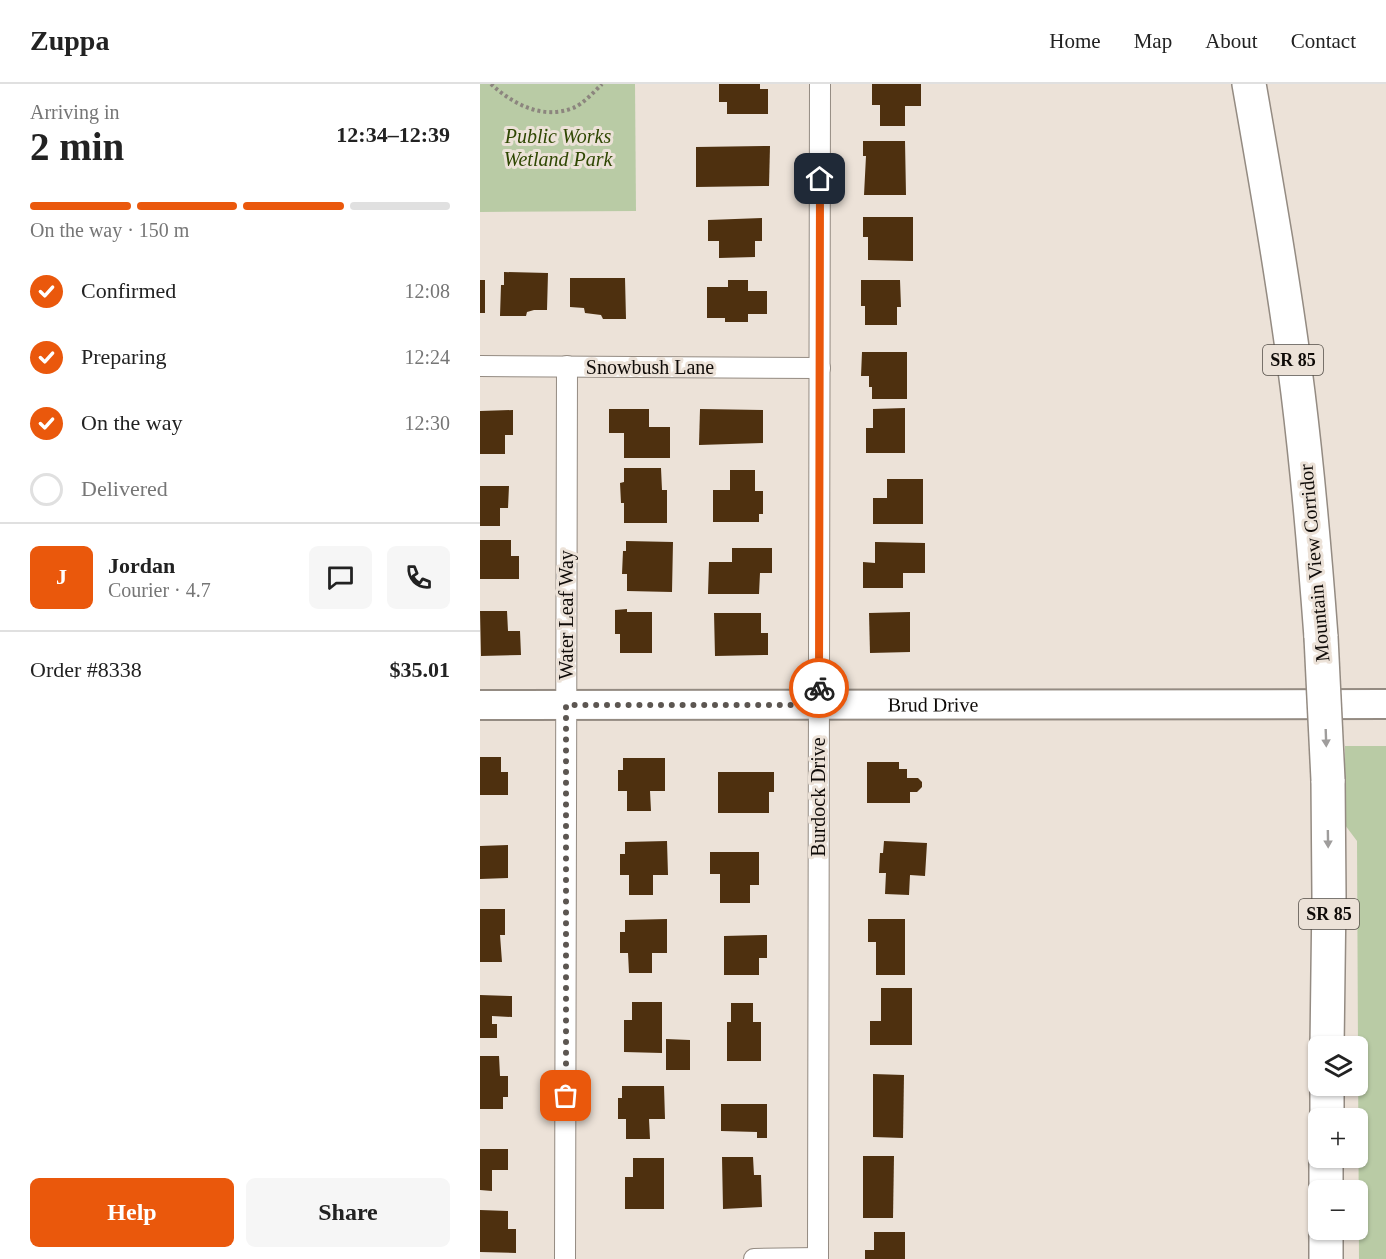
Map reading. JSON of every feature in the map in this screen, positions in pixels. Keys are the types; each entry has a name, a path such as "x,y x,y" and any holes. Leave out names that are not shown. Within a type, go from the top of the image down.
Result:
{"highway":[{"path":"1228,84 1285,388 1312,516"},
{"name":"Mountain View Corridor","path":"1249,84 1284,294 1312,516 1328,780 1327,1036"},
{"path":"1326,1240 1326,1259"}],"main road":[{"name":"Brud Drive","path":"480,705 1386,704"}],"street":[{"name":"Burdock Drive","path":"818,1259 820,84"},
{"name":"Snowbush Lane","path":"480,366 820,368"},
{"name":"Water Leaf Way","path":"565,1259 567,366"},
{"path":"754,1259 818,1259"}],"path":[{"path":"491,84 506,98 527,109 551,112 573,108 602,84"}],"green space":[{"name":"Public Works Wetland Park","path":"480,84 635,84 636,211 480,212"},
{"path":"1345,746 1386,746 1386,1259 1359,1259 1359,1240 1368,1240 1368,1180 1359,1180 1359,1168 1368,1168 1368,1108 1358,1108 1358,1096 1368,1096 1368,1036 1358,1036 1357,841 1345,825"}],"building":[{"path":"719,84 760,84 760,89 768,89 768,114 727,114 727,102 719,102"},
{"path":"872,84 921,84 921,106 905,106 905,126 880,126 880,105 872,105"},
{"path":"863,141 905,141 906,195 864,195 866,156 863,156"},
{"path":"770,146 769,186 696,187 696,147"},
{"path":"863,217 913,217 913,261 868,260 868,237 863,237"},
{"path":"762,218 762,241 755,241 755,257 719,258 719,241 708,241 708,220"},
{"path":"504,272 548,273 547,310 527,312 526,316 500,316 501,285 504,285"},
{"path":"570,278 625,278 626,319 603,319 601,315 585,313 584,308 570,307"},
{"path":"480,280 485,280 485,313 480,313"},
{"path":"728,280 748,280 748,291 767,291 767,314 748,314 748,322 725,322 725,318 707,318 707,287 728,287"},
{"path":"861,280 900,280 901,307 897,307 897,325 865,325 865,306 861,306"},
{"path":"862,352 907,352 907,399 872,399 869,376 861,376"},
{"path":"905,408 905,453 866,453 866,428 873,428 873,409"},
{"path":"609,409 649,409 649,427 670,427 670,458 624,458 624,433 609,433"},
{"path":"700,409 763,410 763,443 699,445"},
{"path":"513,410 513,435 505,435 505,454 480,454 480,411"},
{"path":"624,468 661,468 662,490 667,490 667,523 624,523 624,503 621,503 620,483 624,482"},
{"path":"730,470 755,470 755,491 763,491 763,514 759,514 759,522 713,522 713,490 730,490"},
{"path":"887,479 923,479 923,524 873,524 873,498 887,498"},
{"path":"480,486 509,486 508,508 500,508 500,526 480,526"},
{"path":"480,540 511,540 511,556 519,556 519,579 480,579"},
{"path":"626,541 673,542 672,592 627,591 627,574 622,574"},
{"path":"875,542 925,543 925,573 903,573 903,588 863,588 863,562 875,563"},
{"path":"732,548 772,548 772,573 760,573 759,594 708,594 709,562 732,562"},
{"path":"627,609 627,612 652,612 652,653 620,653 620,634 615,634 615,610"},
{"path":"480,611 507,611 508,631 520,631 521,655 481,656"},
{"path":"910,612 910,652 870,653 869,613"},
{"path":"714,613 761,613 761,633 768,633 768,655 715,656"},
{"path":"480,757 501,757 501,772 508,772 508,795 480,795"},
{"path":"623,758 665,758 665,791 650,791 651,811 627,811 627,791 618,791 618,770 623,770"},
{"path":"867,762 899,762 899,769 907,769 907,778 918,778 922,782 922,787 917,792 910,792 910,803 867,803"},
{"path":"718,772 774,772 774,792 769,792 769,813 718,813"},
{"path":"667,841 668,875 653,875 653,895 629,895 629,875 620,875 620,854 625,854 625,842"},
{"path":"884,841 927,843 925,876 910,875 909,895 885,894 886,873 879,873 880,853 883,853"},
{"path":"508,845 508,878 480,879 480,846"},
{"path":"710,852 759,852 759,885 750,885 750,903 720,903 720,874 710,874"},
{"path":"480,909 505,909 505,935 500,935 502,962 480,962"},
{"path":"667,919 667,953 652,953 652,973 629,973 628,953 620,953 620,932 625,932 625,920"},
{"path":"868,919 905,919 905,975 876,975 876,942 868,942"},
{"path":"767,935 767,958 759,958 759,975 724,975 724,936"},
{"path":"881,988 912,988 912,1045 870,1045 870,1021 881,1021"},
{"path":"480,995 512,996 512,1017 492,1016 492,1024 497,1024 497,1038 480,1038"},
{"path":"632,1002 662,1002 662,1053 624,1052 624,1020 632,1020"},
{"path":"731,1003 753,1003 753,1022 761,1022 761,1061 727,1061 727,1022 731,1022"},
{"path":"666,1039 690,1040 690,1070 666,1070"},
{"path":"480,1056 499,1056 500,1076 508,1076 508,1097 503,1097 503,1109 480,1109"},
{"path":"873,1074 904,1075 903,1138 873,1137"},
{"path":"622,1086 664,1086 665,1119 649,1119 650,1139 626,1139 626,1119 618,1119 618,1098 622,1098"},
{"path":"721,1104 767,1104 767,1138 757,1138 757,1132 721,1131"},
{"path":"480,1149 508,1149 508,1170 492,1170 492,1191 480,1190"},
{"path":"863,1156 894,1156 893,1218 863,1218"},
{"path":"722,1157 753,1157 754,1175 761,1175 762,1207 723,1209"},
{"path":"633,1158 664,1158 664,1209 625,1209 625,1177 633,1177"},
{"path":"480,1210 508,1211 508,1229 516,1229 516,1253 480,1252"},
{"path":"874,1232 905,1232 905,1259 865,1259 865,1250 874,1250"}],"way so far":[{"path":"566,1096 566,705 819,705 819,688"}],"route":[{"path":"819,688 820,179"}]}
